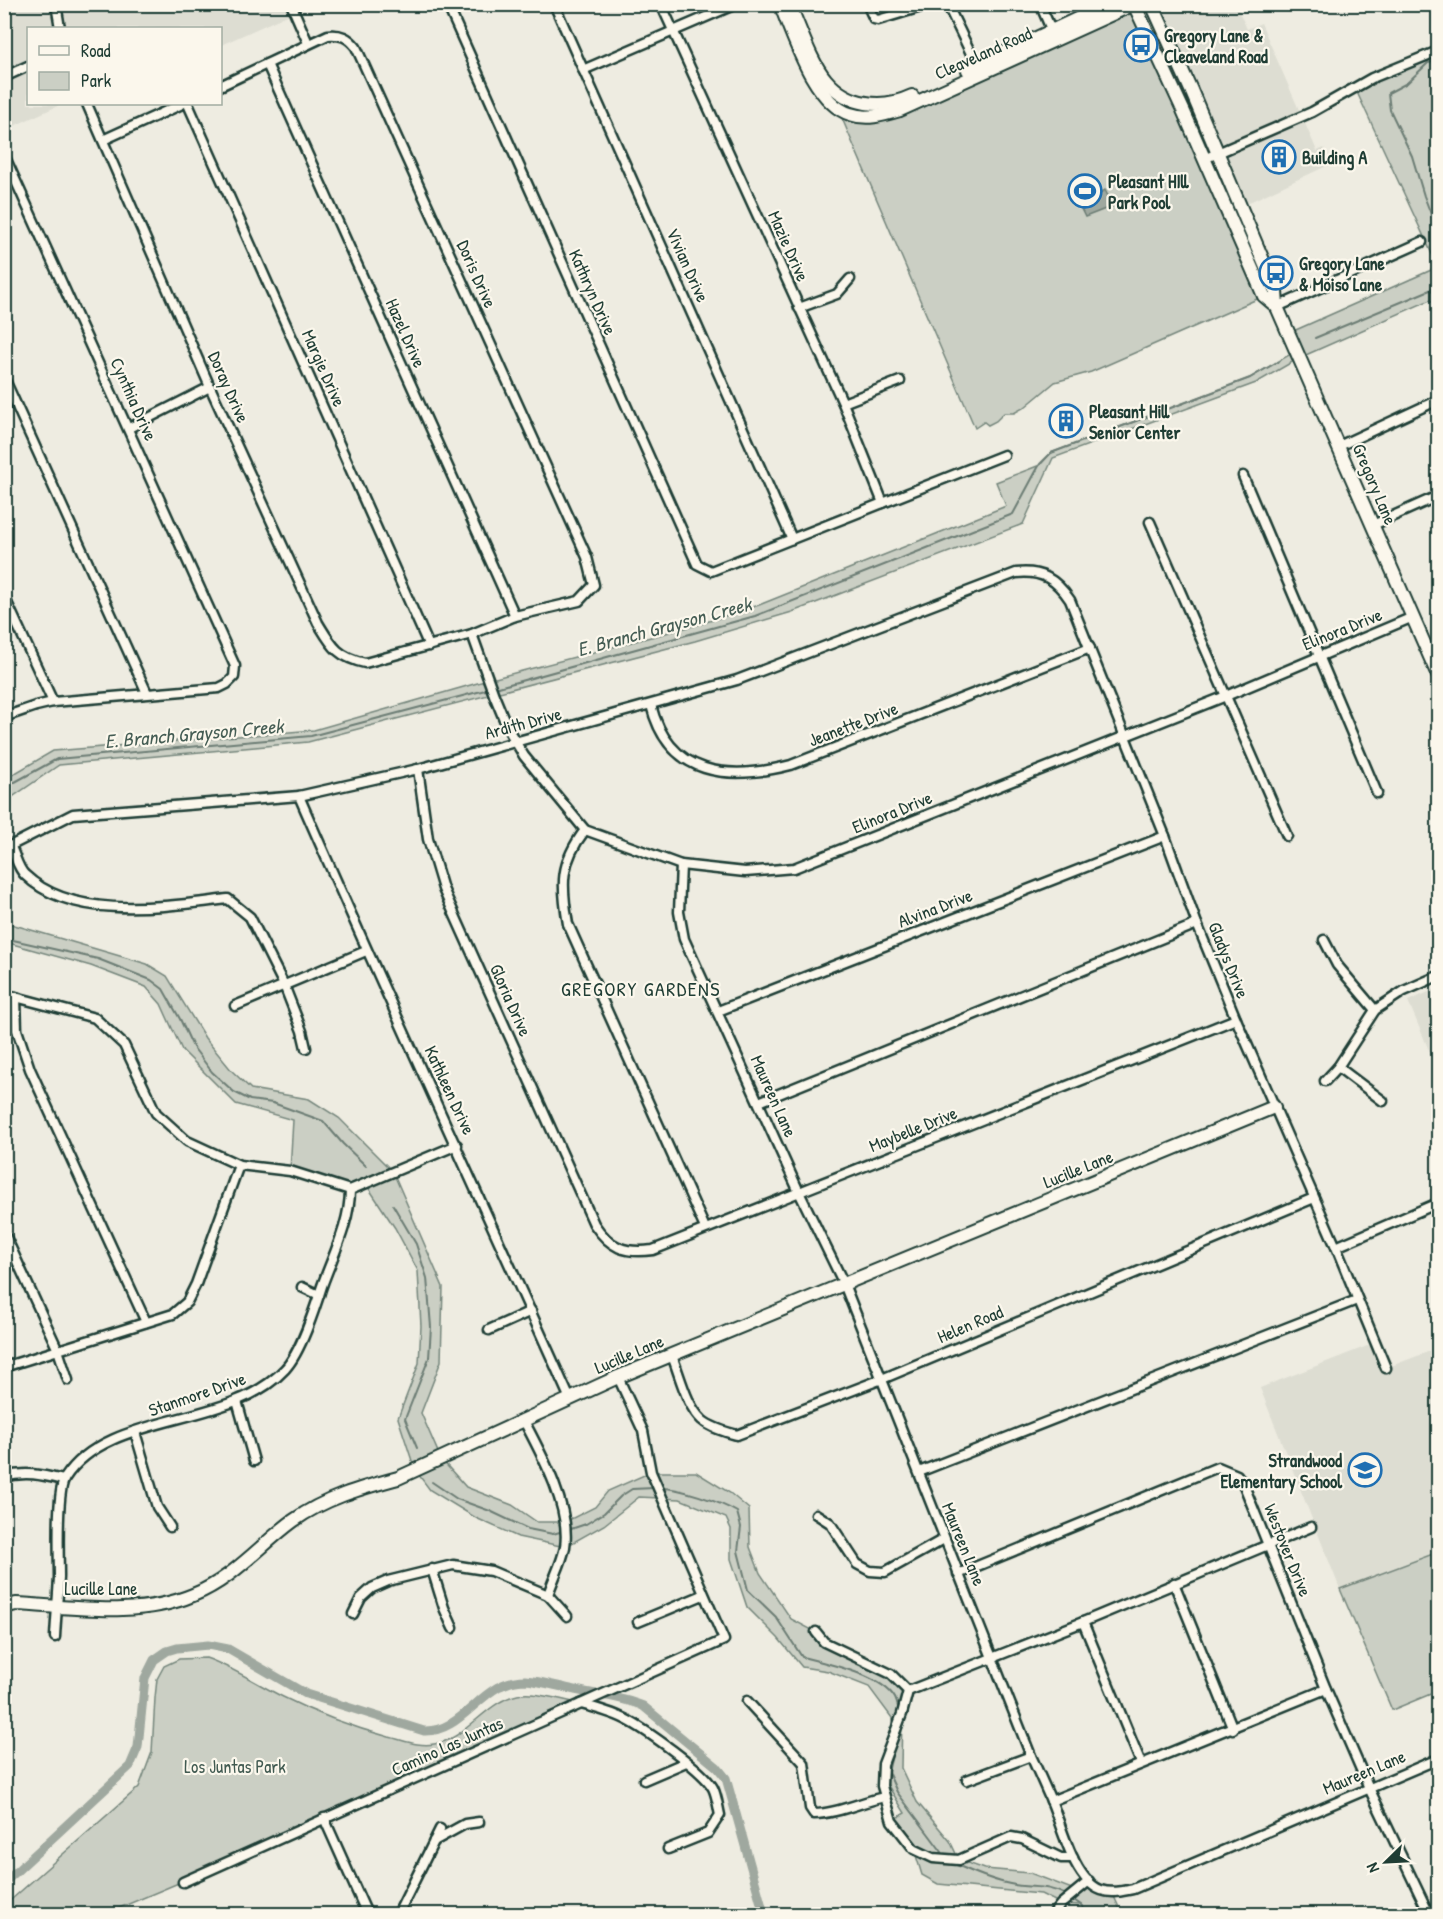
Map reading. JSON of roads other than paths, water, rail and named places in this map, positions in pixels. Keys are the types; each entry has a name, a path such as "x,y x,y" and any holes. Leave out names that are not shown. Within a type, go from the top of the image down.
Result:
{"street":[{"path":"56,4 60,27"},
{"path":"222,85 308,43 291,4"},
{"name":"Kathryn Drive","path":"447,4 697,564 711,571 792,539"},
{"name":"Vivian Drive","path":"554,4 792,539"},
{"name":"Mazie Drive","path":"661,4 843,403 883,503"},
{"path":"583,70 736,4"},
{"path":"780,4 817,86 830,103 838,109 846,96 826,80 818,69 789,4"},
{"path":"867,4 874,19 878,20 931,4"},
{"path":"947,4 976,66"},
{"path":"1040,4 1054,36"},
{"name":"Cleaveland Road","path":"838,109 850,115 878,116 900,110 1054,36 1109,4"},
{"name":"Cleaveland Road","path":"846,96 868,104 885,104 906,99 976,66 1134,4"},
{"name":"Gregory Lane","path":"1134,4 1264,296 1277,307"},
{"name":"Gregory Lane","path":"1152,4 1276,291 1277,307 1413,617 1434,656 1438,675"},
{"name":"Doris Drive","path":"308,43 337,34 349,38 356,47 587,557 594,585 579,601 515,616"},
{"path":"1204,159 1312,112 1372,78 1438,51"},
{"name":"Hazel Drive","path":"267,64 515,616"},
{"path":"4,77 27,66"},
{"name":"Doray Drive","path":"87,105 210,387 318,623 337,651 348,659 365,663 429,646"},
{"path":"103,140 180,105"},
{"name":"Margie Drive","path":"188,105 429,646"},
{"name":"Cynthia Drive","path":"4,155 235,666 234,677 219,688 147,693"},
{"path":"1277,307 1422,242"},
{"path":"799,308 837,294 850,279"},
{"path":"4,378 147,693 53,702 4,717"},
{"path":"843,403 900,381"},
{"path":"129,428 210,387"},
{"path":"1339,446 1438,400"},
{"path":"792,539 1005,455"},
{"path":"1243,476 1377,793"},
{"path":"1373,525 1438,496"},
{"path":"1150,522 1287,836"},
{"name":"Ardith Drive","path":"8,848 73,814 299,796 418,769 737,680 1016,573 1038,573"},
{"name":"Gladys Drive","path":"1038,573 1050,578 1062,588 1070,600 1236,1019 1336,1247 1386,1368"},
{"path":"4,596 53,702"},
{"path":"429,646 472,634 515,616"},
{"name":"Elinora Drive","path":"585,830 681,865 745,872 794,868 1226,696 1413,617"},
{"path":"472,634 488,680 515,742 585,830 572,847 564,868 564,901 568,924 705,1228"},
{"name":"Jeanette Drive","path":"651,705 662,735 671,747 692,764 719,773 766,772 791,765 1090,648"},
{"name":"Gloria Drive","path":"418,769 428,839 443,890 594,1224 603,1236"},
{"name":"Kathleen Drive","path":"299,796 366,951 457,1145 570,1399"},
{"name":"Alvina Drive","path":"718,1011 1165,836"},
{"path":"8,848 23,874 44,890 87,905 148,908 228,899 250,917 284,985 302,1030 306,1048"},
{"name":"Maureen Lane","path":"681,865 679,912 684,939 799,1192 844,1284 1030,1756 1051,1801 1073,1858 1089,1881 1101,1890 1122,1892 1438,1759"},
{"path":"759,1102 1197,924"},
{"path":"1324,940 1337,965 1375,1010"},
{"path":"235,1006 366,951"},
{"path":"1325,1081 1338,1067 1375,1010 1404,991 1438,976"},
{"path":"4,994 95,1018 124,1045 156,1113 187,1141 239,1165 290,1171 350,1190 457,1145"},
{"path":"16,997 17,1030 30,1069 146,1322"},
{"name":"Maybelle Drive","path":"603,1236 611,1244 638,1252 653,1250 1236,1019"},
{"path":"1338,1067 1383,1101"},
{"name":"Lucille Lane","path":"4,1607 16,1604 124,1609 158,1605 194,1595 230,1575 293,1521 327,1500 398,1478 618,1377 1274,1107"},
{"path":"4,1367 173,1314 188,1302 239,1165"},
{"name":"Stanmore Drive","path":"63,1480 83,1456 106,1442 237,1401 267,1386 287,1368 303,1338 319,1295 350,1206 350,1190"},
{"name":"Helen Road","path":"672,1356 690,1402 702,1420 722,1431 737,1435 882,1379 1314,1198"},
{"path":"1336,1247 1438,1203"},
{"path":"4,1233 58,1350 68,1380"},
{"path":"302,1287 319,1295"},
{"path":"918,1472 1357,1300"},
{"path":"489,1330 531,1311"},
{"path":"618,1377 643,1431 651,1472 703,1594 638,1622"},
{"path":"237,1401 254,1461"},
{"path":"524,1421 560,1500 565,1522 565,1547 548,1595"},
{"path":"135,1432 157,1507 170,1527"},
{"name":"Westover Drive","path":"958,1574 1218,1467 1237,1475 1243,1483 1326,1689 1369,1788 1428,1914"},
{"path":"4,1478 17,1473 35,1473 63,1480 58,1519 59,1553 55,1637"},
{"path":"816,1514 830,1523 857,1564 870,1571 885,1572 944,1539"},
{"path":"908,1691 1083,1622 1311,1527"},
{"path":"352,1614 361,1599 372,1588 388,1581 453,1565 491,1571 548,1595 567,1616"},
{"path":"432,1569 453,1628"},
{"path":"1174,1583 1233,1728"},
{"name":"Camino Las Juntas","path":"183,1882 723,1640 703,1594"},
{"path":"1083,1622 1141,1764"},
{"path":"816,1632 824,1642 891,1674 908,1691"},
{"path":"1051,1801 1326,1689"},
{"path":"908,1691 883,1764 884,1797 892,1821 914,1850 933,1858 959,1860 1011,1838 1022,1839 1061,1858 1073,1858"},
{"path":"747,1701 804,1763 810,1808 814,1814 833,1812 860,1802 884,1797"},
{"path":"585,1702 627,1719 686,1762 705,1778 713,1789 720,1815 708,1833 668,1849"},
{"path":"967,1780 1030,1756"},
{"path":"644,1780 686,1762"},
{"path":"324,1818 367,1914"},
{"path":"434,1841 465,1824 479,1822"},
{"path":"398,1914 440,1829"},
{"path":"1053,1914 1061,1904 1089,1881"},
{"path":"1428,1914 1438,1909"}],"waterway":[{"name":"E. Branch Grayson Creek","path":"1438,61 1428,63 1407,83 1388,93 1390,110 1412,156 1438,232"},
{"name":"E. Branch Grayson Creek","path":"1315,338 1430,290 1438,280"},
{"path":"1430,290 1438,293"},
{"name":"E. Branch Grayson Creek","path":"495,688 755,616 1013,514 1040,464 1051,453 1250,378 1277,362"},
{"name":"E. Branch Grayson Creek","path":"4,788 57,759 311,736 489,689"},
{"path":"4,938 98,959 151,980 163,989 193,1047 212,1072 234,1092 250,1100 273,1103 323,1121 366,1166"},
{"path":"393,1205 416,1244 427,1278 431,1327 429,1358 405,1419 417,1448"},
{"path":"432,1482 457,1499 528,1529 553,1534 563,1531"},
{"path":"568,1530 586,1524 604,1513 621,1496 632,1489 654,1488"},
{"path":"660,1488 699,1496 737,1512 741,1527 738,1551 748,1590 776,1617 802,1657 853,1671 878,1683 895,1698 899,1711"},
{"path":"4,1883 130,1766 138,1747 145,1678 154,1660 167,1651 177,1648 208,1645 228,1649 306,1694 424,1731 445,1727 498,1687 525,1680 618,1698 643,1706 717,1767 726,1778 764,1914"},
{"path":"895,1743 888,1772 897,1792 942,1852"},
{"path":"952,1863 1002,1882 1052,1889 1066,1895"},
{"path":"1071,1898 1088,1914"}],"place":[{"name":"Gregory Lane & Cleaveland Road","path":"1141,45"},
{"name":"Building A","path":"1279,157"},
{"name":"Pleasant HIll Park Pool","path":"1085,191"},
{"name":"Gregory Lane & Moiso Lane","path":"1276,273"},
{"name":"Pleasant Hill Senior Center","path":"1066,421"},
{"name":"Strandwood Elementary School","path":"1365,1470"}],"district":[{"name":"GREGORY GARDENS","path":"641,988"}],"park label":[{"name":"Los Juntas Park","path":"235,1766"}]}
